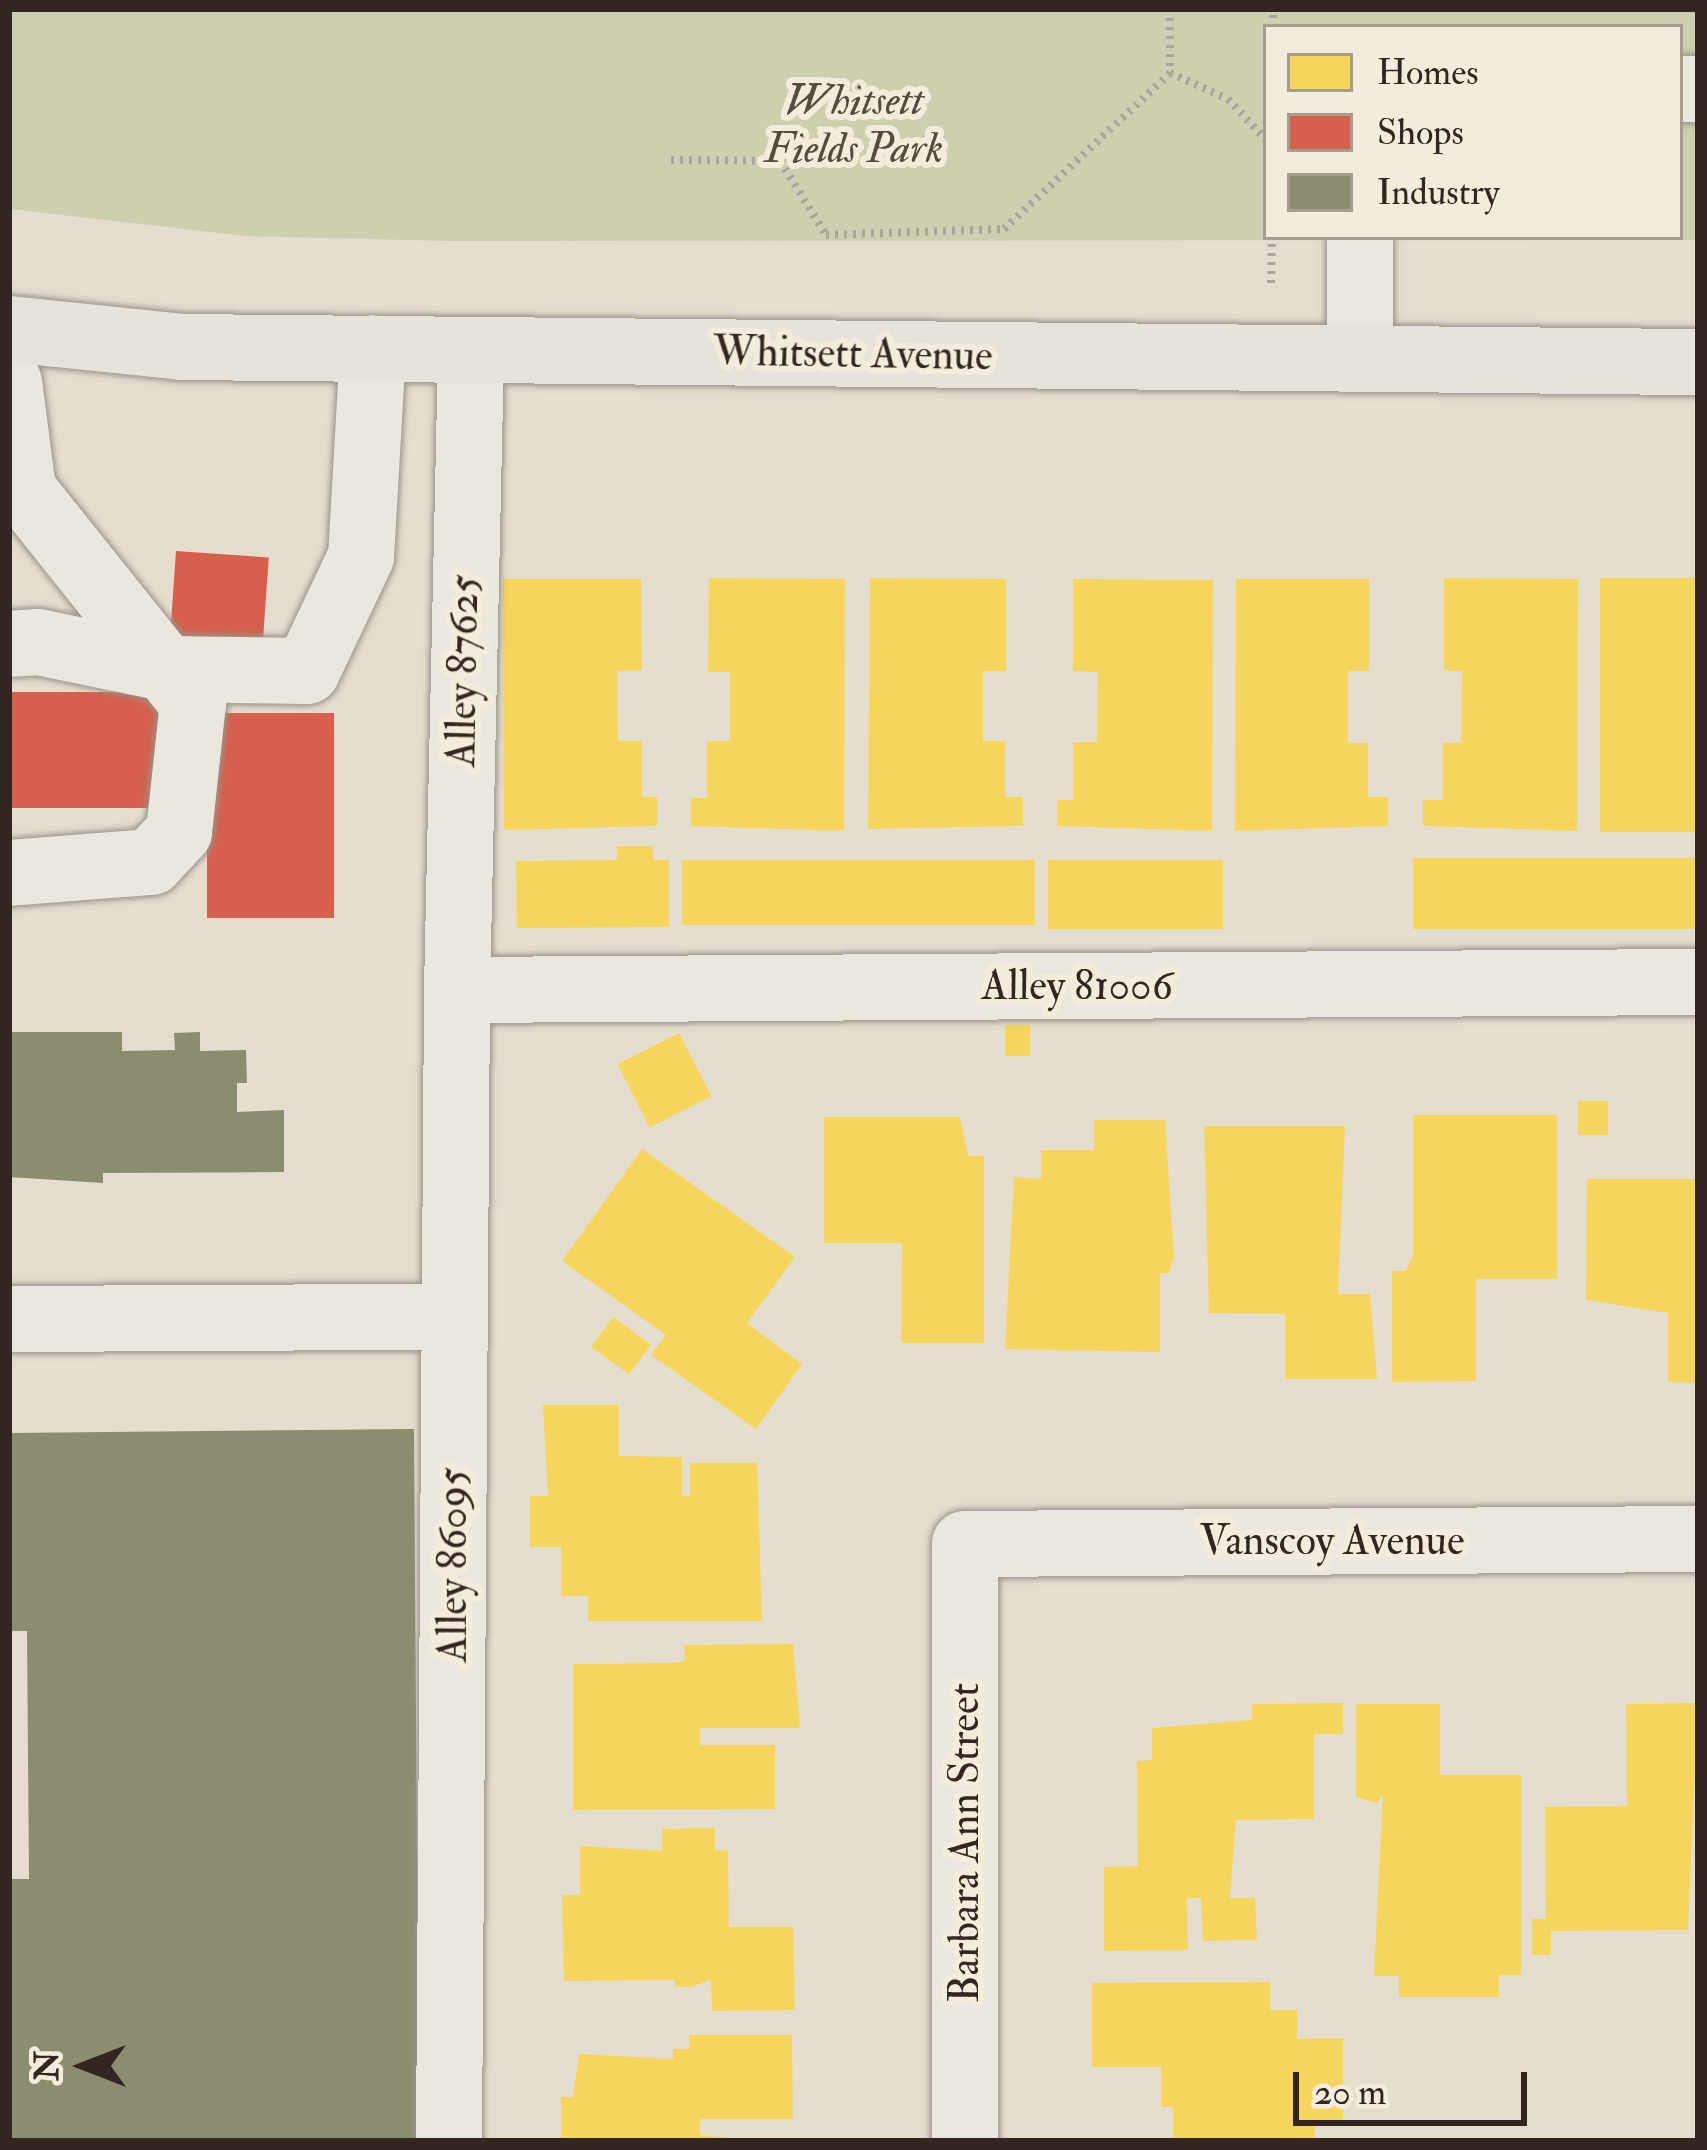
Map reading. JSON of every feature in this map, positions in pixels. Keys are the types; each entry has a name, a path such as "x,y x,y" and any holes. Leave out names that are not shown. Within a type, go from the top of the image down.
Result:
{"main road":[{"name":"Whitsett Avenue","path":"9,329 182,347 1698,362"}],"street":[{"path":"1360,240 1360,359"},
{"path":"9,644 38,642 169,669 307,671 361,556 373,349"},
{"name":"Alley 87625","path":"457,990 471,352"},
{"path":"9,382 23,490 193,704 179,832 151,862 9,873"},
{"path":"361,556 466,554"},
{"name":"Alley 81006","path":"457,990 1698,982"},
{"name":"Alley 86095","path":"449,2141 457,990"},
{"path":"9,1319 454,1317"},
{"name":"Vanscoy Avenue","path":"965,1544 1698,1539"},
{"name":"Barbara Ann Street","path":"965,1544 965,2141"}],"path":[{"path":"671,160 781,161 826,235 1004,230 1170,73 1170,9"},
{"path":"1170,73 1228,99 1263,137"}],"green space":[{"name":"Whitsett Fields Park","path":"9,9 1698,9 1698,240 449,241 245,236 9,209"}],"building: Homes":[{"path":"709,578 845,579 844,831 691,826 691,798 707,798 707,741 730,741 730,672 708,672"},
{"path":"870,578 1006,579 1006,671 983,671 983,741 1005,741 1005,797 1023,797 1023,826 868,829"},
{"path":"1444,578 1578,579 1577,831 1423,826 1423,800 1443,800 1443,743 1461,743 1462,671 1444,671"},
{"path":"1600,578 1698,578 1698,832 1600,832"},
{"path":"503,579 641,579 642,670 617,671 618,741 642,741 642,797 657,797 657,826 504,830"},
{"path":"1073,579 1213,580 1212,831 1057,826 1057,800 1073,800 1073,742 1097,742 1098,672 1073,671"},
{"path":"1236,579 1369,579 1369,671 1348,671 1348,743 1368,743 1368,797 1388,797 1388,826 1235,831"},
{"path":"617,846 653,846 653,860 669,860 669,927 517,928 516,861 617,860"},
{"path":"1413,858 1698,858 1698,929 1413,929"},
{"path":"682,860 1035,860 1035,925 682,925"},
{"path":"1048,860 1223,860 1223,929 1048,929"},
{"path":"1005,1025 1030,1025 1030,1056 1005,1056"},
{"path":"679,1033 711,1096 650,1128 618,1064"},
{"path":"1578,1101 1608,1101 1608,1135 1578,1135"},
{"path":"1413,1115 1557,1115 1557,1279 1476,1279 1476,1381 1392,1382 1392,1271 1406,1271 1413,1255"},
{"path":"824,1117 960,1117 968,1156 984,1156 984,1343 901,1343 902,1243 824,1243"},
{"path":"1094,1120 1165,1120 1174,1257 1169,1273 1160,1273 1160,1352 1005,1349 1014,1177 1041,1179 1041,1150 1094,1150"},
{"path":"1204,1126 1345,1126 1338,1294 1370,1294 1377,1379 1285,1379 1285,1314 1209,1313"},
{"path":"642,1149 795,1257 747,1323 802,1364 756,1429 651,1355 666,1335 562,1261"},
{"path":"1587,1179 1698,1179 1698,1383 1668,1382 1668,1313 1586,1300"},
{"path":"613,1317 651,1345 629,1375 591,1347"},
{"path":"543,1405 619,1405 619,1456 682,1457 682,1496 690,1496 690,1463 757,1463 762,1621 588,1621 588,1596 561,1596 561,1547 530,1547 530,1496 548,1496"},
{"path":"793,1644 800,1728 700,1728 700,1745 775,1745 775,1809 573,1810 573,1664 676,1663 685,1660 684,1645"},
{"path":"1343,1703 1343,1734 1314,1734 1314,1819 1236,1820 1230,1898 1255,1898 1257,1940 1203,1941 1201,1898 1187,1898 1188,1950 1104,1951 1104,1867 1138,1866 1137,1761 1152,1760 1152,1728 1252,1720 1252,1704"},
{"path":"1698,1703 1688,1930 1551,1931 1551,1955 1532,1955 1532,1919 1546,1919 1545,1807 1627,1806 1626,1704"},
{"path":"1356,1704 1440,1704 1440,1775 1521,1775 1521,1975 1499,1975 1499,1997 1399,1997 1399,1976 1374,1976 1383,1793 1377,1803 1356,1797"},
{"path":"715,1828 715,1851 728,1850 729,1927 793,1927 795,2010 712,2011 711,1980 691,1987 675,1987 675,1980 564,1981 562,1895 580,1895 580,1846 662,1851 662,1829"},
{"path":"1270,1982 1270,2010 1297,2010 1297,2039 1343,2038 1343,2120 1315,2120 1315,2141 1173,2141 1173,2107 1161,2107 1161,2067 1092,2067 1092,1983"},
{"path":"689,2035 792,2035 793,2119 700,2119 700,2135 762,2141 561,2141 561,2097 573,2097 579,2054 673,2059 673,2049 689,2049"}],"building: Shops":[{"path":"176,551 269,557 262,649 170,643"},
{"path":"9,692 174,692 174,808 9,808"},
{"path":"207,713 334,713 334,918 207,918"}],"building: Industry":[{"path":"9,1032 122,1032 122,1051 175,1050 174,1033 200,1032 200,1051 246,1050 247,1083 237,1083 237,1112 284,1110 284,1172 103,1173 103,1183 9,1177"},
{"path":"414,1429 419,2141 9,2141 9,1879 29,1879 27,1631 9,1631 9,1433"}]}
